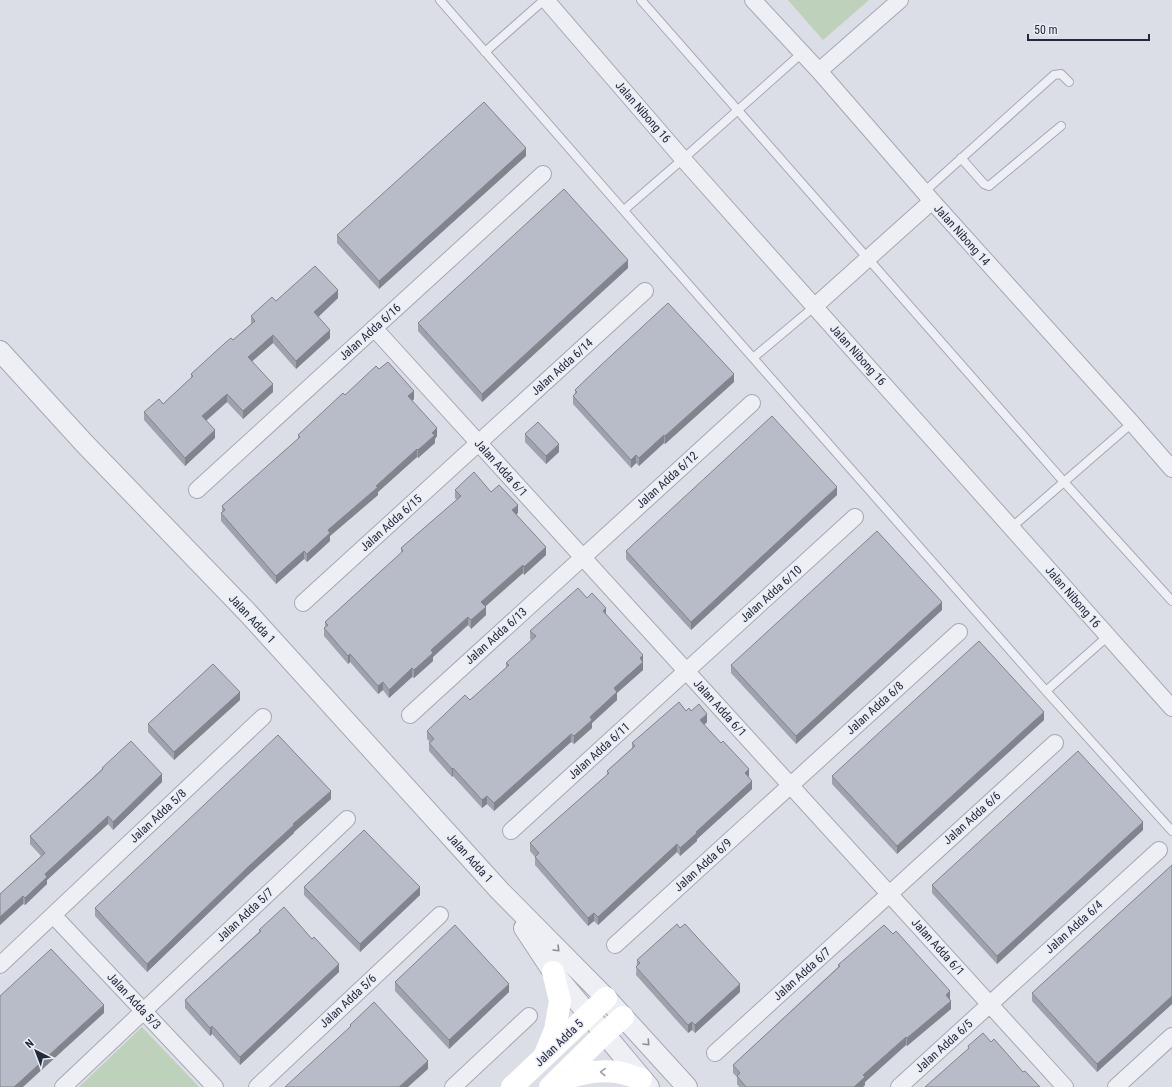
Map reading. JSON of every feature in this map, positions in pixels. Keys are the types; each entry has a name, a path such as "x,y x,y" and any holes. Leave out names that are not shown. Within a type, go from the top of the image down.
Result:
{"main road":[{"path":"543,1058 555,1030 560,1001 552,972"},
{"name":"Jalan Adda 5","path":"512,1087 606,998"},
{"name":"Jalan Adda 5","path":"552,1085 623,1017"},
{"path":"552,1085 571,1076 595,1071 617,1072 645,1083"}],"street":[{"name":"Jalan Nibong 16","path":"545,0 683,159 1172,708"},
{"name":"Jalan Nibong 14","path":"753,0 819,71 928,196 1172,469"},
{"path":"819,71 900,0"},
{"name":"Jalan Adda 6/16","path":"196,490 543,174"},
{"path":"815,306 868,258 928,196"},
{"name":"Jalan Adda 6/14","path":"478,443 645,291"},
{"name":"Jalan Adda 6/1","path":"374,328 1066,1087"},
{"name":"Jalan Adda 1","path":"0,351 84,443 247,612 500,891 606,998 688,1087"},
{"name":"Jalan Adda 6/12","path":"583,558 752,403"},
{"name":"Jalan Adda 6/15","path":"303,603 478,443"},
{"name":"Jalan Adda 6/10","path":"686,671 855,517"},
{"name":"Jalan Adda 6/13","path":"410,715 583,558"},
{"name":"Jalan Adda 6/8","path":"790,785 959,632"},
{"name":"Jalan Adda 6/11","path":"511,831 686,671"},
{"name":"Jalan Adda 5/8","path":"0,965 263,717"},
{"name":"Jalan Adda 6/6","path":"890,894 1055,743"},
{"name":"Jalan Adda 6/9","path":"615,945 790,785"},
{"name":"Jalan Adda 5/7","path":"143,1011 347,819"},
{"name":"Jalan Adda 6/4","path":"990,1004 1159,850"},
{"name":"Jalan Adda 1","path":"500,891 552,972 645,1083"},
{"name":"Jalan Adda 6/7","path":"715,1053 890,894"},
{"name":"Jalan Adda 5/3","path":"53,915 215,1087"},
{"name":"Jalan Adda 5/6","path":"257,1087 440,915"},
{"name":"Jalan Adda 6/5","path":"899,1087 990,1004"},
{"path":"63,1087 143,1011"},
{"path":"453,1087 529,1016"},
{"path":"1116,1087 1172,1036"}],"lane":[{"path":"440,0 1046,691 1172,831"},
{"path":"485,52 545,0"},
{"path":"641,0 1064,482 1172,601"},
{"path":"624,210 802,53"},
{"path":"928,196 961,158 1054,74 1061,74 1069,82"},
{"path":"961,158 984,184 989,186 1061,126"},
{"path":"753,358 815,306"},
{"path":"1012,527 1132,423"},
{"path":"1046,691 1108,636"}],"green space":[{"path":"788,0 869,0 823,40"},
{"path":"142,1027 199,1087 79,1087"}],"building":[{"path":"484,102 526,148 379,281 337,235"},
{"path":"564,189 628,260 482,394 418,323"},
{"path":"315,266 338,290 314,312 330,330 296,361 273,335 248,357 273,384 243,411 227,394 202,416 215,430 185,458 144,412 159,399 163,404 193,376 191,374 225,343 231,338 233,340 255,321 251,316 272,297 276,301"},
{"path":"668,303 734,374 639,458 636,455 631,460 573,396 577,392 575,390"},
{"path":"388,362 414,391 408,396 437,428 432,433 435,435 418,450 417,449 376,486 378,487 328,530 330,533 307,554 304,551 276,576 221,513 225,510 222,506 300,437 298,435 343,393 345,395 376,366 379,369"},
{"path":"772,416 837,487 691,622 626,551"},
{"path":"538,422 559,444 546,456 525,434"},
{"path":"474,472 491,492 499,485 518,505 512,510 546,547 481,602 486,607 471,620 468,617 431,650 433,653 414,670 412,668 389,690 383,682 378,686 350,654 348,656 324,628 328,625 325,622 403,551 401,548 461,496 455,490"},
{"path":"877,531 942,602 796,736 731,665"},
{"path":"578,588 587,598 592,593 606,608 603,611 643,655 640,658 643,662 614,688 617,692 590,717 592,720 574,736 571,734 494,803 487,796 482,800 429,743 434,739 427,731 465,695 470,700 509,665 506,663 536,636 530,631"},
{"path":"979,641 1044,712 897,846 832,776"},
{"path":"213,664 240,692 174,752 148,724"},
{"path":"679,702 686,711 689,708 691,711 699,704 707,714 700,720 721,743 723,741 749,769 745,773 752,781 696,832 697,833 680,848 677,844 598,917 594,913 588,918 535,857 539,853 530,843 609,773 607,771 635,746 632,743"},
{"path":"278,735 331,791 293,824 294,825 147,964 95,908"},
{"path":"131,741 162,774 113,822 108,816 45,874 47,877 25,898 23,896 0,917 0,894 45,853 30,836 103,769 102,768"},
{"path":"1078,751 1143,822 997,956 932,885"},
{"path":"364,830 420,887 360,944 304,887"},
{"path":"1172,865 1172,996 1097,1064 1032,993"},
{"path":"284,907 312,939 314,937 339,964 240,1057 212,1026 210,1028 185,1000 261,931 259,930"},
{"path":"677,924 680,928 685,924 740,984 695,1025 692,1022 688,1025 636,967 640,963 637,960"},
{"path":"455,925 509,984 449,1040 395,982"},
{"path":"884,925 893,934 896,931 950,991 946,995 951,1001 907,1038 906,1037 863,1075 865,1077 854,1087 746,1087 737,1076 740,1073 733,1065 840,966 838,965"},
{"path":"51,949 104,1005 14,1087 0,1087 0,996"},
{"path":"374,1002 428,1061 399,1087 285,1087 351,1026 350,1025"},
{"path":"983,1033 991,1042 994,1039 1023,1072 1025,1071 1040,1087 925,1087 969,1048 968,1046"}]}
